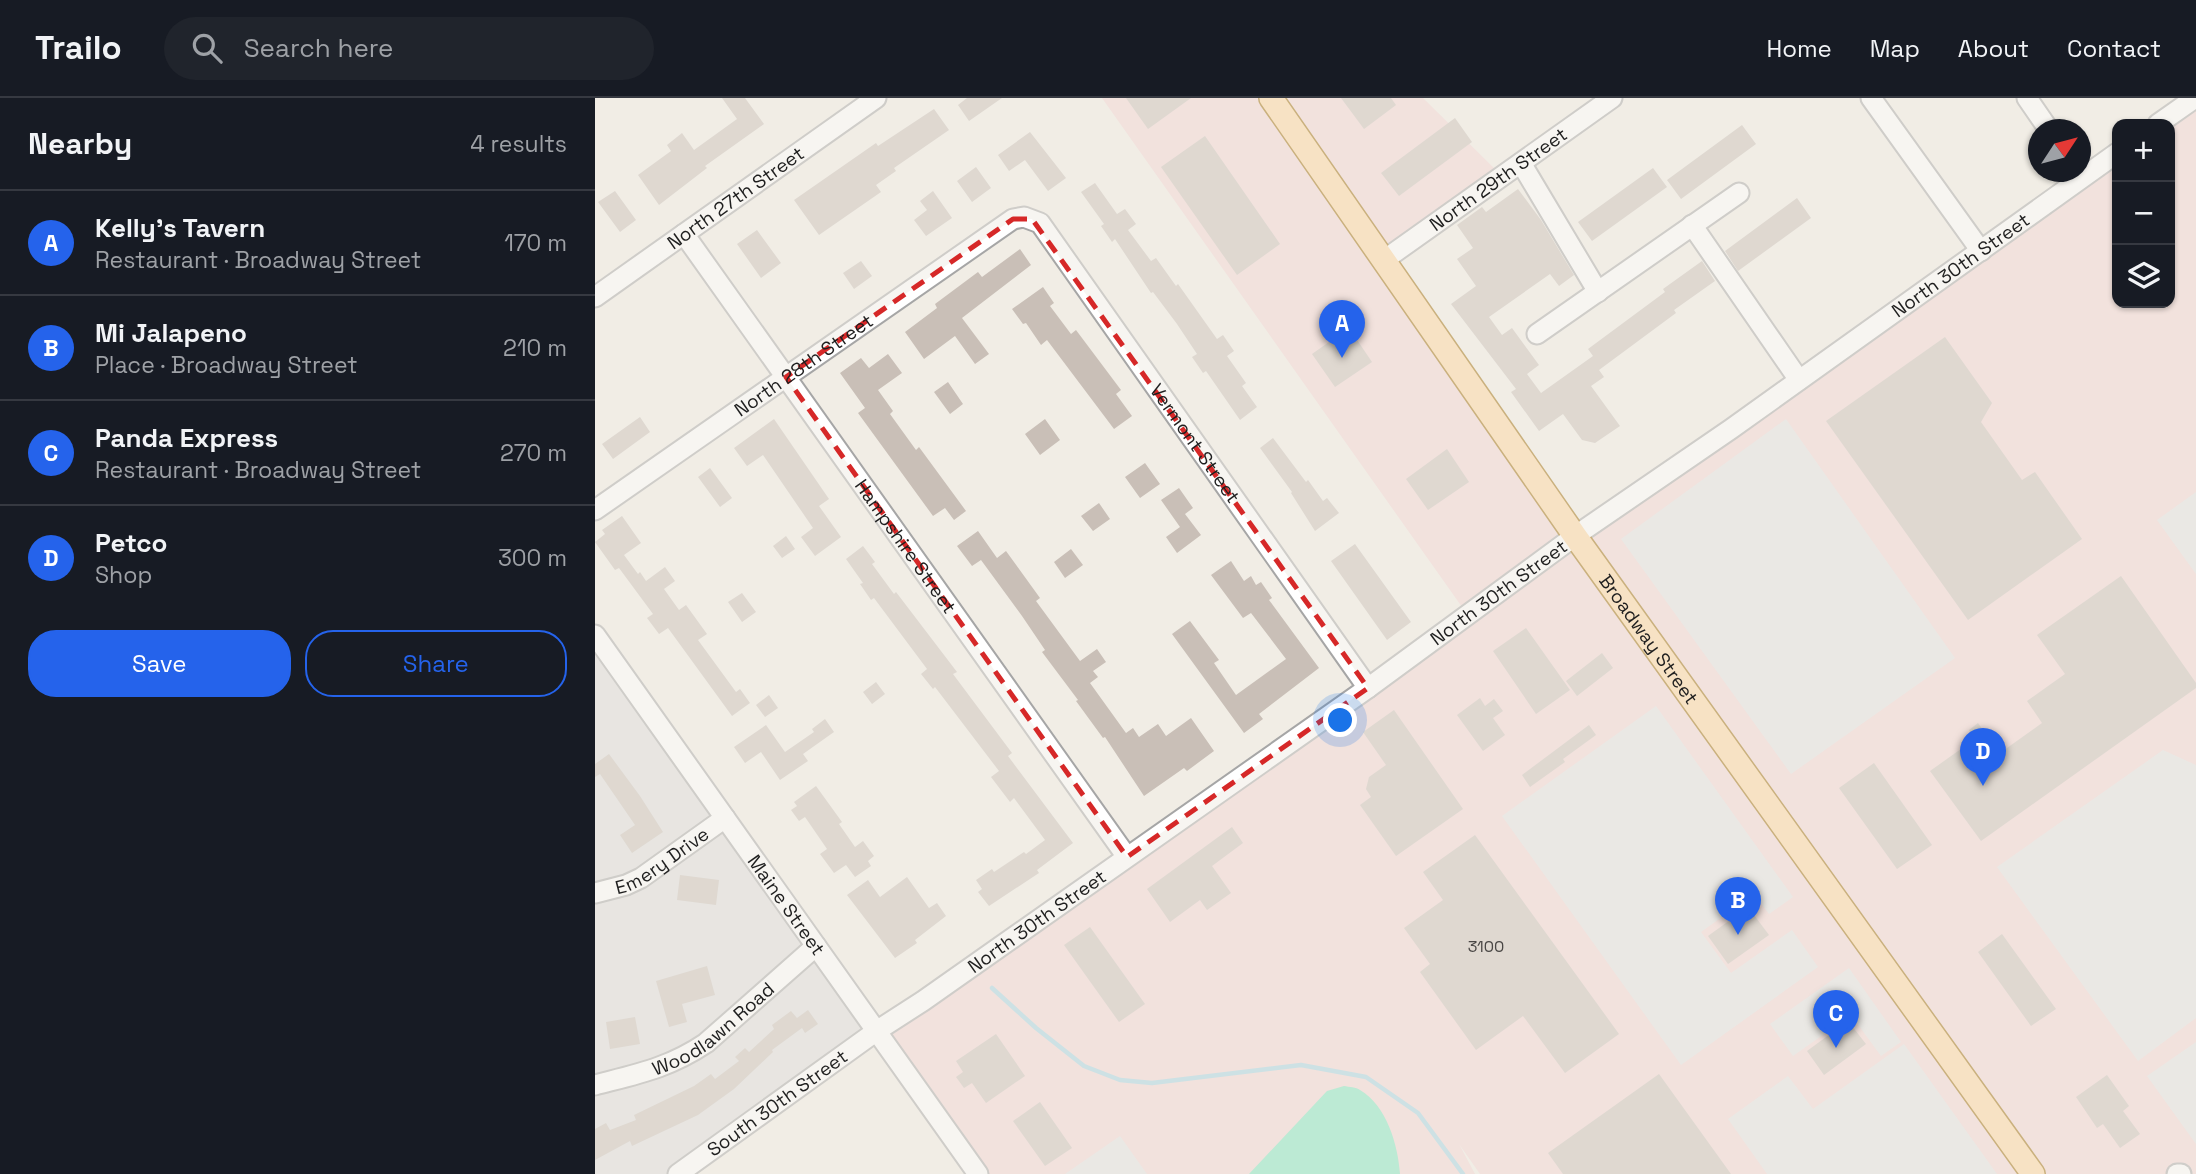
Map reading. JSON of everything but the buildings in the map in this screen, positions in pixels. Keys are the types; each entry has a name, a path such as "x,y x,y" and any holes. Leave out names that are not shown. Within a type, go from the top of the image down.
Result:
{"main road":[{"name":"Broadway Street","path":"1271,98 1575,536 2033,1174"}],"street":[{"name":"North 27th Street","path":"595,297 876,98"},
{"name":"North 29th Street","path":"1384,260 1612,98"},
{"path":"1871,98 1981,251"},
{"path":"2027,98 2041,119"},
{"path":"2165,119 2195,98"},
{"name":"North 30th Street","path":"2091,169 2112,156"},
{"path":"1521,163 1598,292"},
{"name":"North 30th Street","path":"878,1030 1368,688 1575,536 1981,251 2072,182"},
{"path":"1537,334 1739,193"},
{"name":"Vermont Street","path":"1013,219 1024,217 1040,223 1368,688"},
{"name":"North 28th Street","path":"595,510 1013,219"},
{"path":"1692,225 1798,380"},
{"name":"Hampshire Street","path":"684,234 1127,857"},
{"name":"Maine Street","path":"595,635 978,1174"},
{"name":"Emery Drive","path":"595,893 641,878 725,818"},
{"name":"Woodlawn Road","path":"595,1085 659,1069 686,1056 706,1043 816,946"},
{"name":"South 30th Street","path":"678,1174 878,1030"}],"highlighted area":[{"path":"1013,219 1032,219 1368,688 1127,857 786,377"}],"shaded area":[{"path":"1102,98 1423,98 1502,176 1384,260 1575,535 2076,182 2091,182 2091,171 2112,157 2112,308 2175,308 2175,119 2196,98 2196,1174 1480,1174 1459,1144 1475,1174 969,1174 872,1036 1467,614"},
{"path":"1786,419 1955,658 1791,774 1621,539"},
{"path":"2196,492 2196,574 2157,520"},
{"path":"595,635 878,1032 678,1174 595,1174"},
{"path":"1656,706 1793,897 1769,914 1754,894 1701,932 1731,973 1792,930 1818,967 1681,1065 1502,816"},
{"path":"2163,750 2196,765 2196,1018 2138,1061 1997,867"},
{"path":"1849,968 1901,1042 1881,1056 1851,1015 1793,1056 1770,1024"},
{"path":"2196,1042 2196,1144 2147,1076"},
{"path":"1904,1044 1997,1174 1767,1174 1728,1119 1788,1076 1813,1109"},
{"path":"1120,1136 1147,1174 1065,1174"}],"green space":[{"path":"1344,1086 1358,1089 1369,1097 1384,1116 1394,1139 1400,1174 1249,1174 1327,1091"}],"waterway":[{"path":"992,988 1084,1066 1120,1080 1152,1083 1301,1065 1366,1077 1418,1113 1463,1174"}],"place":[{"name":"Kelly's Tavern","path":"1342,358"},
{"name":"Petco","path":"1983,786"},
{"name":"Mi Jalapeno","path":"1738,935"},
{"name":"Panda Express","path":"1836,1048"}]}
